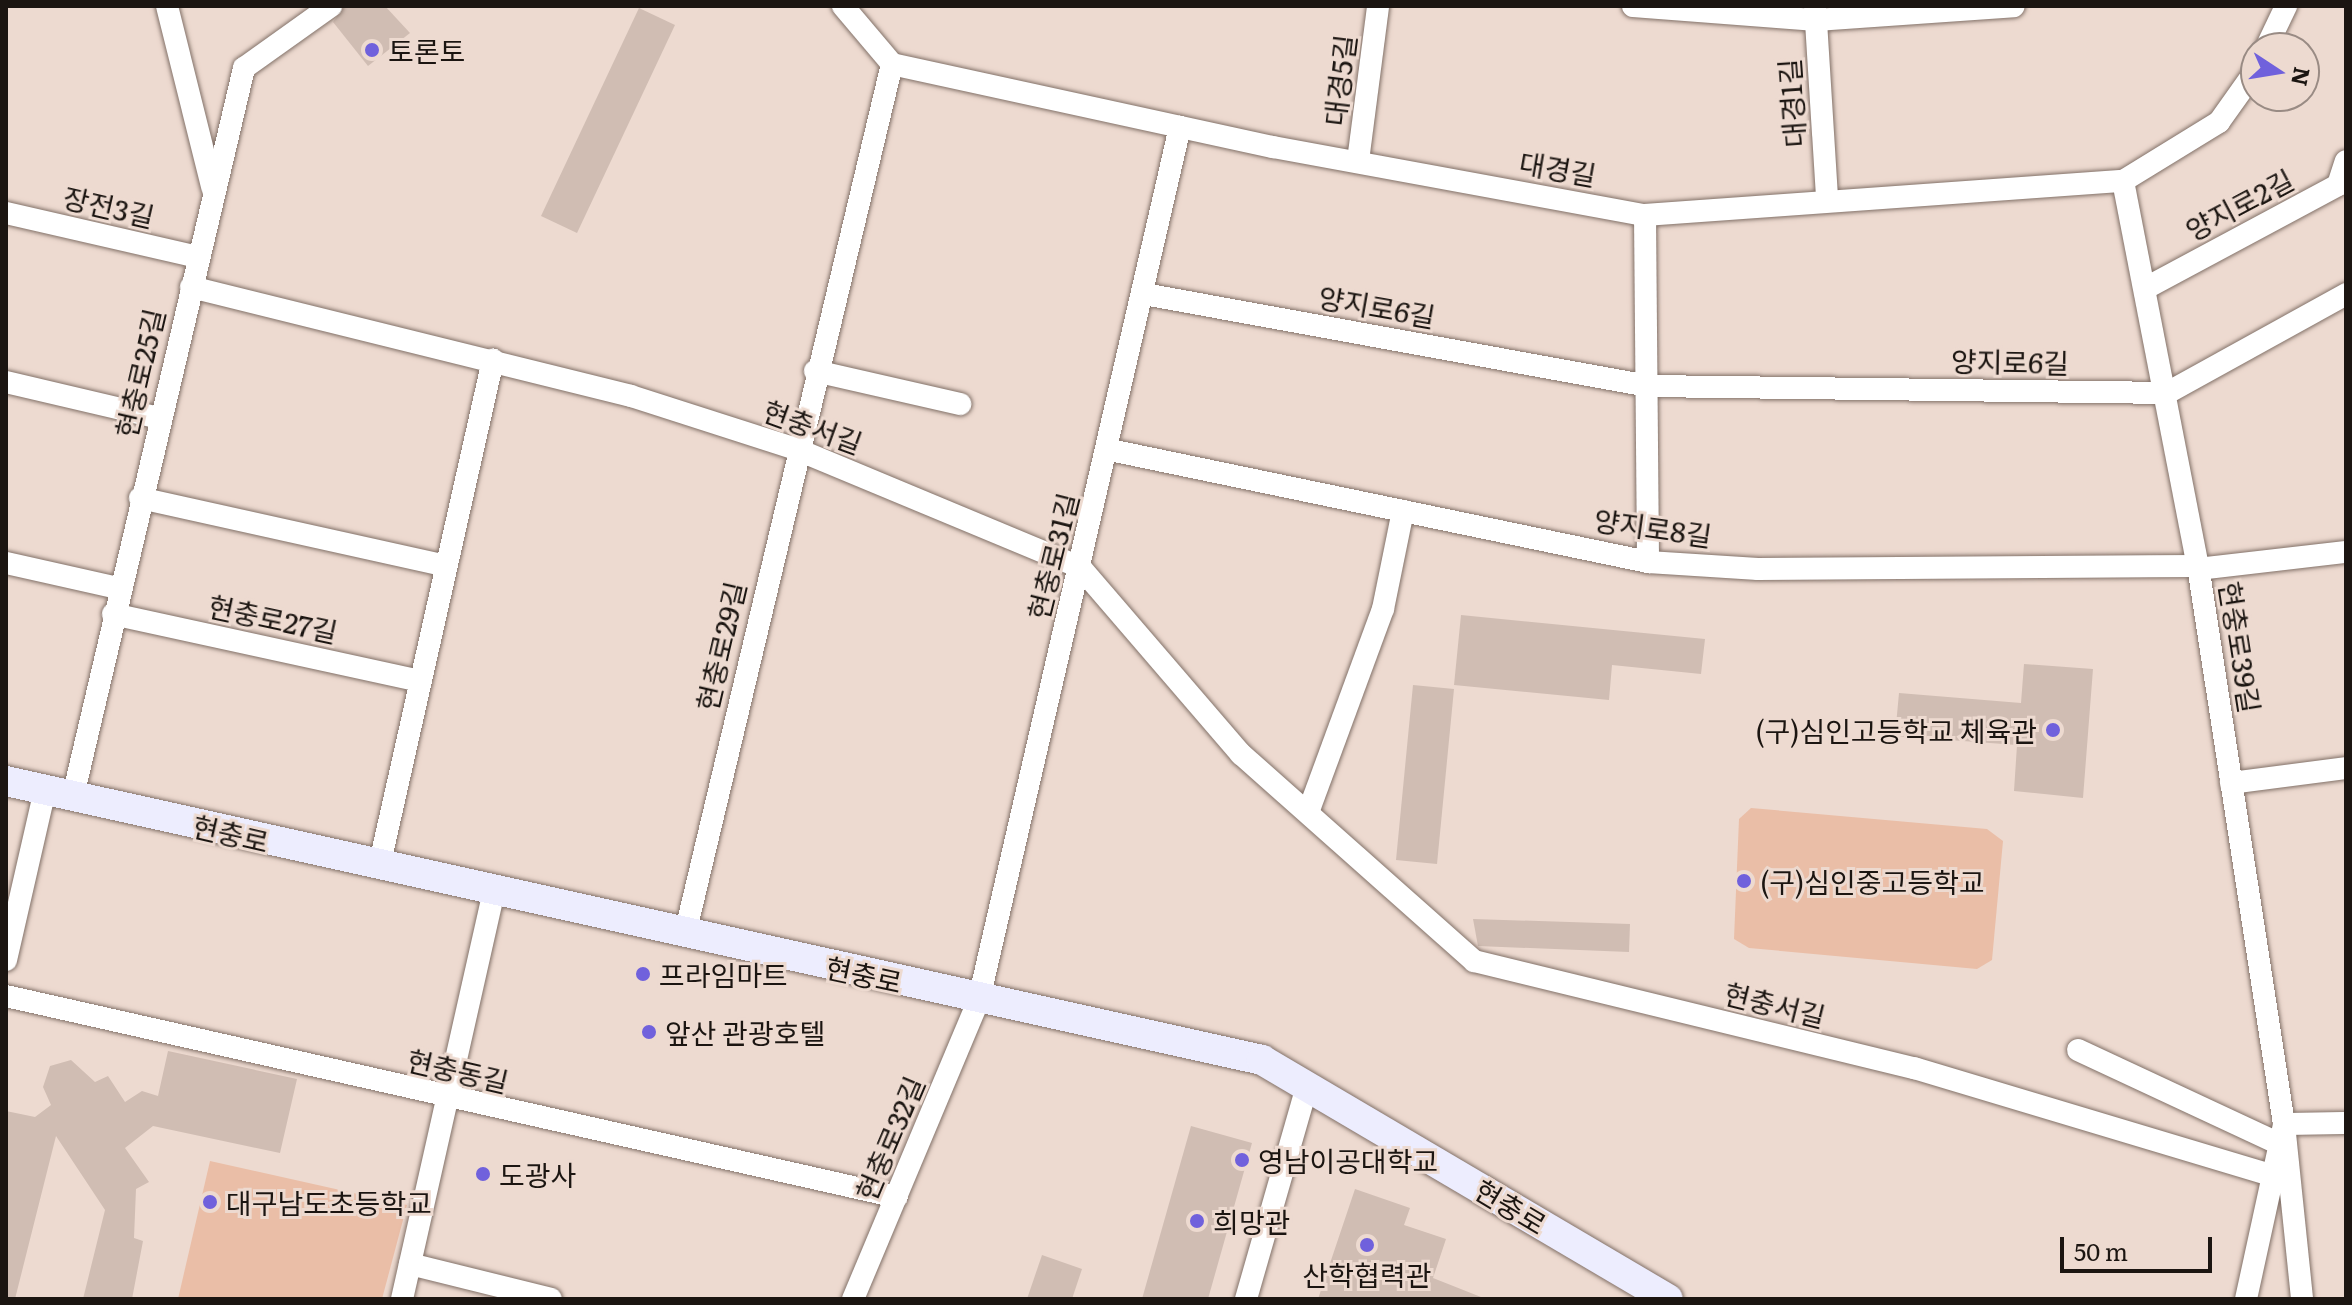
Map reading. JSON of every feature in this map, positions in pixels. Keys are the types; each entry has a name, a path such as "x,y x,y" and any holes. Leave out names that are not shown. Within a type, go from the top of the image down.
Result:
{"main road":[{"name":"현충로","path":"6,781 379,867 1262,1060 1668,1299"}],"street":[{"path":"167,6 214,192"},
{"name":"현충로25길","path":"6,960 113,614 244,68 331,6"},
{"path":"843,6 892,64"},
{"name":"대경5길","path":"1358,161 1378,6"},
{"path":"1642,6 1816,13 2014,6"},
{"path":"2274,32 2286,6"},
{"name":"대경1길","path":"1816,13 1827,196"},
{"name":"대경길","path":"892,64 1180,127 1645,215 1827,196 2123,181 2219,122 2240,92"},
{"name":"현충로29길","path":"685,934 796,449 892,64"},
{"name":"현충로31길","path":"979,999 1110,450 1180,127"},
{"name":"양지로2길","path":"2146,288 2338,185 2346,161"},
{"name":"현충로39길","path":"2123,181 2167,393 2198,567 2282,1134 2302,1299"},
{"name":"장전3길","path":"6,213 198,257"},
{"path":"1645,215 1648,562"},
{"name":"현충서길","path":"191,287 493,360 796,449 1080,567 1241,754 1309,810 1474,961 1914,1068 2273,1176"},
{"name":"양지로6길","path":"1144,294 1648,386 2167,393 2346,294"},
{"path":"379,867 493,360"},
{"path":"815,371 960,404"},
{"path":"6,382 160,418"},
{"name":"양지로8길","path":"1110,450 1648,562 1758,569 2198,567 2346,552"},
{"path":"140,498 446,566"},
{"path":"1309,810 1383,609 1403,511"},
{"path":"6,563 118,588"},
{"name":"현충로27길","path":"113,614 420,681"},
{"path":"2231,783 2346,768"},
{"path":"402,1299 494,892"},
{"name":"현충동길","path":"6,996 448,1099 897,1197"},
{"name":"현충로32길","path":"853,1299 979,999"},
{"path":"2078,1050 2282,1134 2346,1123"},
{"path":"1246,1299 1307,1086"},
{"name":"현충로39길","path":"2246,1299 2282,1134"},
{"path":"410,1264 551,1299"}],"shaded area":[{"path":"1751,808 1987,829 2003,841 1992,960 1977,969 1749,948 1734,939 1739,819"},
{"path":"210,1161 407,1205 382,1299 178,1299"}],"building":[{"name":"토론토","path":"345,6 385,6 410,33 368,66 333,22"},
{"path":"639,8 675,25 577,233 541,216"},
{"path":"1461,615 1705,639 1701,674 1612,665 1609,700 1454,685"},
{"name":"(구)심인고등학교 체육관","path":"2024,664 2093,669 2083,798 2014,791 2017,745 1895,736 1899,693 2021,703"},
{"path":"1413,685 1454,689 1437,864 1396,860"},
{"path":"1473,919 1630,924 1629,952 1478,946"},
{"path":"168,1051 297,1079 280,1153 153,1126 125,1148 149,1182 136,1189 134,1238 143,1241 132,1299 83,1299 105,1210 56,1136 15,1299 6,1299 6,1111 35,1117 51,1105 43,1087 50,1066 71,1060 95,1082 108,1076 125,1102 142,1091 158,1096"},
{"name":"희망관","path":"1191,1126 1252,1143 1208,1299 1142,1299"},
{"name":"산학협력관","path":"1355,1189 1410,1208 1404,1225 1446,1239 1433,1278 1486,1299 1318,1299"},
{"path":"1042,1255 1082,1269 1072,1299 1027,1299"}],"place":[{"name":"토론토","path":"372,50"},
{"name":"(구)심인고등학교 체육관","path":"2053,730"},
{"name":"(구)심인중고등학교","path":"1744,881"},
{"name":"프라임마트","path":"643,974"},
{"name":"앞산 관광호텔","path":"649,1032"},
{"name":"영남이공대학교","path":"1242,1160"},
{"name":"도광사","path":"483,1174"},
{"name":"대구남도초등학교","path":"210,1202"},
{"name":"희망관","path":"1197,1221"},
{"name":"산학협력관","path":"1367,1245"}]}
